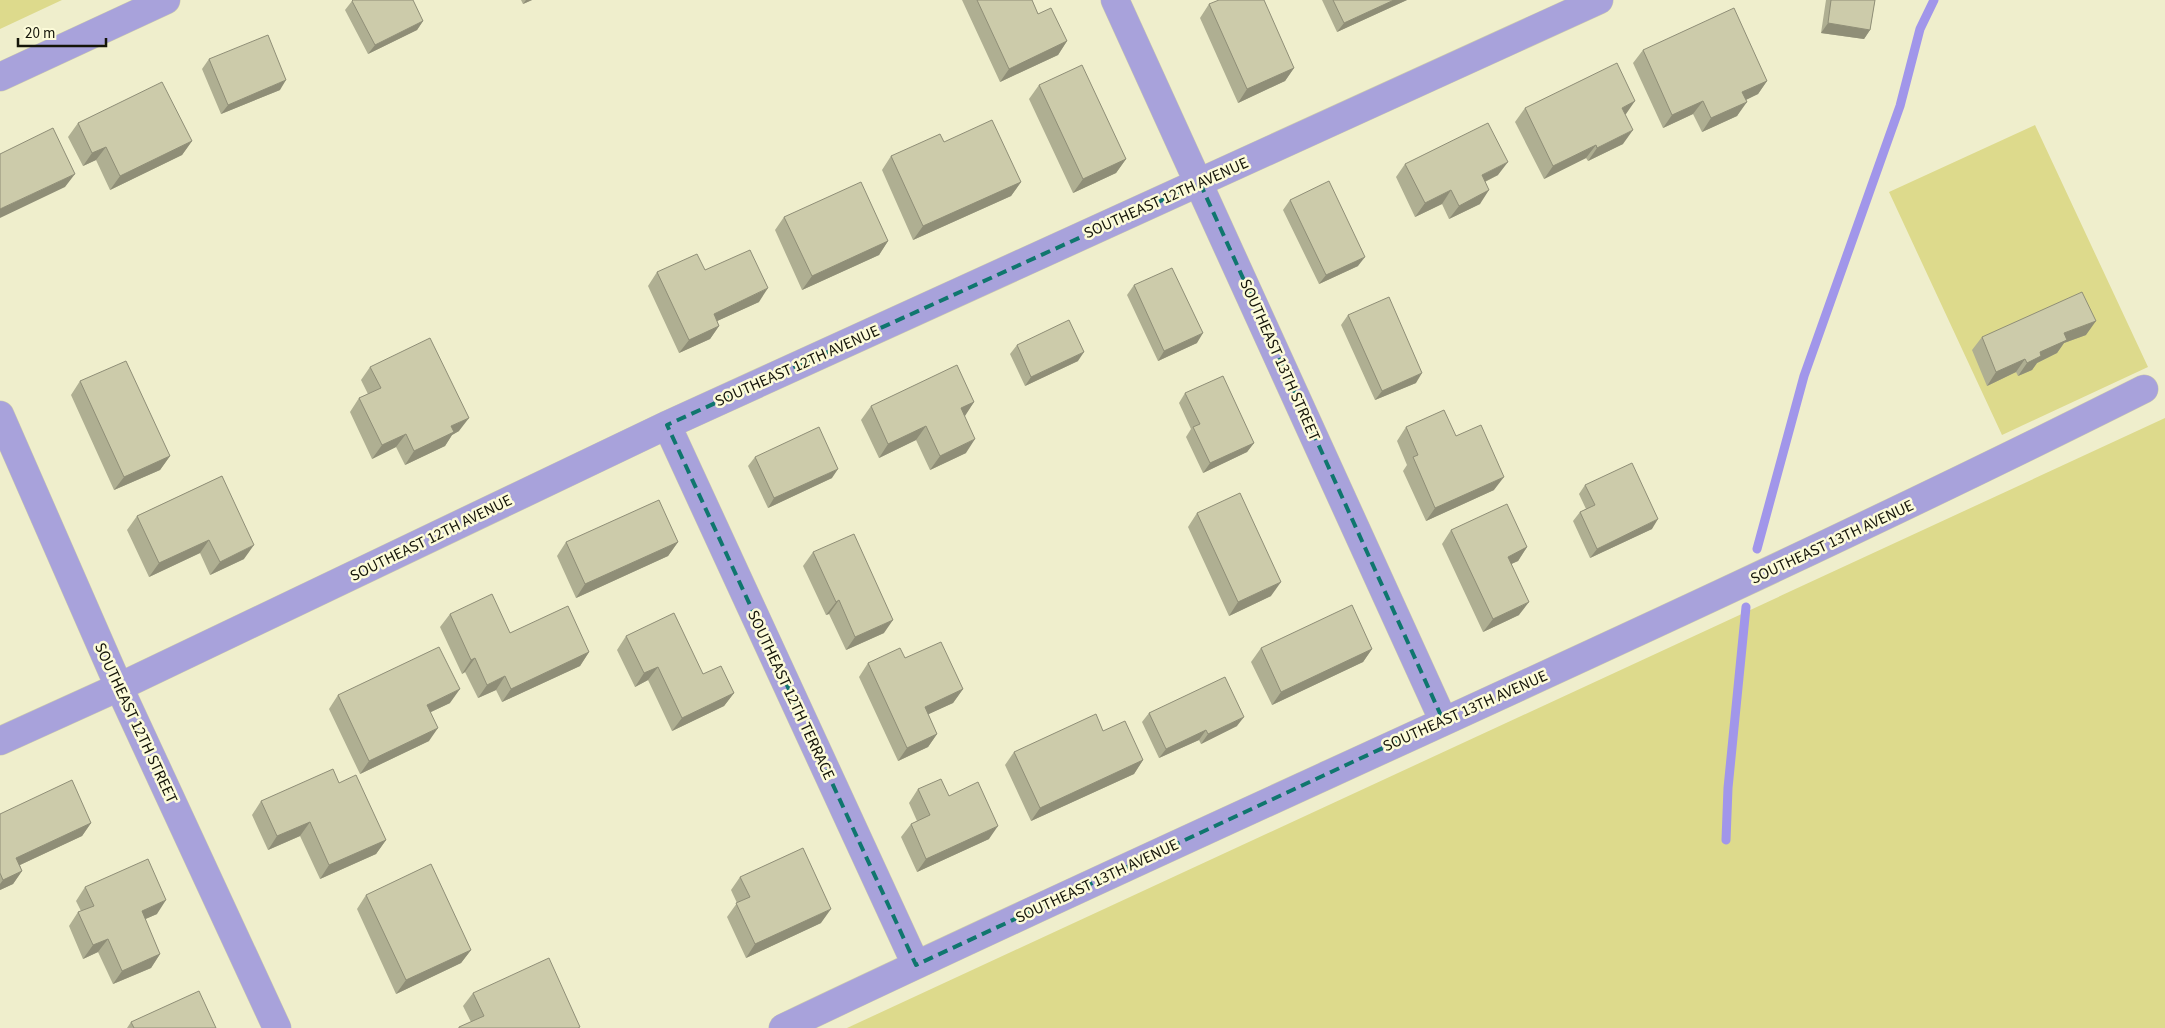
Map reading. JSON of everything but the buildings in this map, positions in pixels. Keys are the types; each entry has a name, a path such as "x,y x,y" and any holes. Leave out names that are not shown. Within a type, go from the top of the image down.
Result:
{"street":[{"path":"0,77 166,0"},
{"name":"SOUTHEAST 13TH STREET","path":"1115,0 1443,720"},
{"name":"SOUTHEAST 12TH AVENUE","path":"0,741 119,687 667,425 1599,0"},
{"name":"SOUTHEAST 13TH AVENUE","path":"783,1028 1443,720 1601,650 1945,489 2144,389"},
{"name":"SOUTHEAST 12TH STREET","path":"0,415 119,687 277,1028"},
{"name":"SOUTHEAST 12TH TERRACE","path":"667,425 916,965"}],"highlighted area":[{"path":"1200,183 1443,720 916,965 667,425"}],"shaded area":[{"path":"0,0 62,0 0,29"},
{"path":"2035,125 2148,367 2002,435 1889,192"},
{"path":"2165,418 2165,1028 847,1028"}],"waterway":[{"path":"1757,549 1804,376 1900,106 1920,29 1934,0"},
{"path":"1726,840 1728,788 1746,607"}]}
